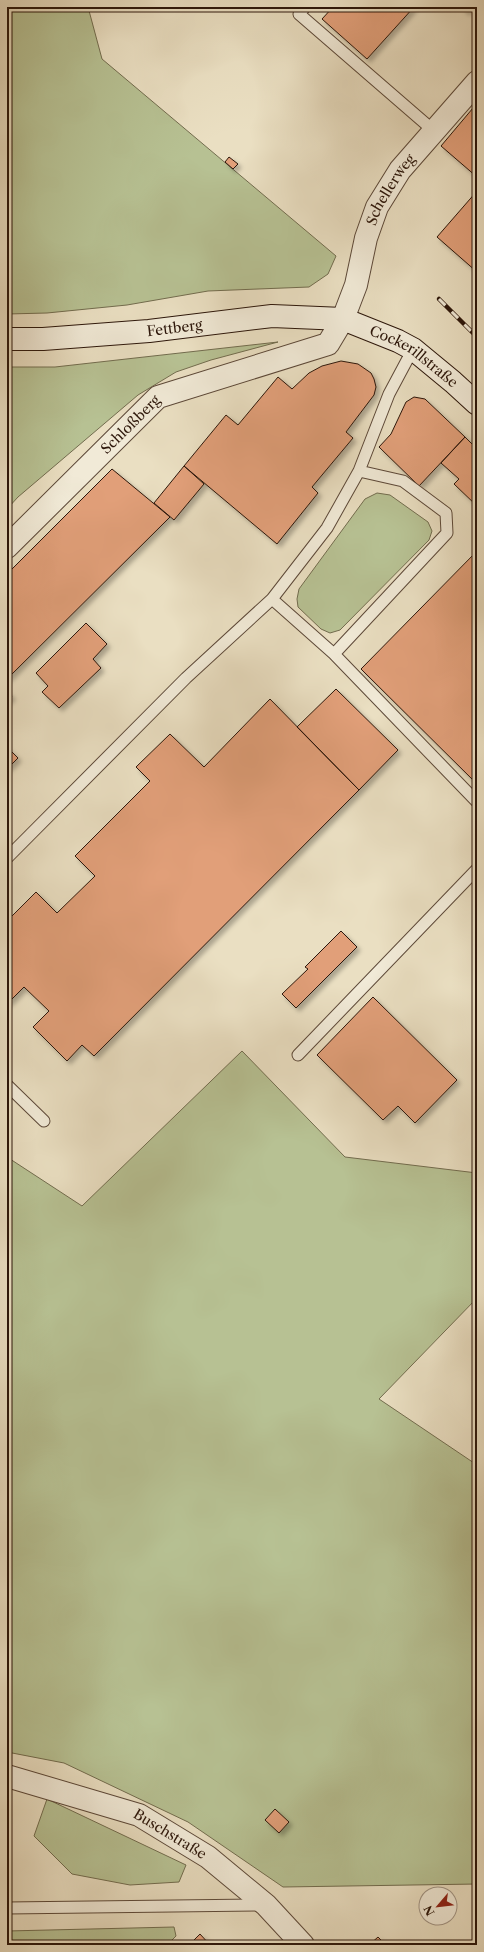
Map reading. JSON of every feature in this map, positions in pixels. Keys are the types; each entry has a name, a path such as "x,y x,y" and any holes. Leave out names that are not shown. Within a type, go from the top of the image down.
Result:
{"street":[{"name":"Schellerweg","path":"342,319 356,285 366,238 377,207 400,170 477,82"},
{"name":"Fettberg","path":"7,339 149,331 272,316 342,319"},
{"name":"Cockerillstraße","path":"342,319 398,340 413,349 477,404"},
{"name":"Schloßberg","path":"7,546 158,397 328,344 342,319"},
{"name":"Buschstraße","path":"7,1776 139,1815 208,1857 266,1905 303,1945"}],"lane":[{"path":"305,7 299,14 434,131"},
{"path":"7,858 186,678 272,599 327,528 359,471 389,394 413,349"},
{"path":"334,654 447,533 446,514 403,481 359,471"},
{"path":"272,599 334,654 477,802"},
{"path":"298,1055 477,869"},
{"path":"7,1085 44,1121"},
{"path":"7,1908 266,1905"}],"green space":[{"path":"7,7 88,7 102,59 336,256 328,274 309,287 208,291 127,305 47,313 7,314"},
{"path":"278,342 211,360 176,372 138,395 18,497 7,509 7,367 55,367"},
{"path":"377,493 390,495 428,522 432,531 429,540 340,630 330,633 321,629 298,607 297,599 299,589 365,499"},
{"path":"242,1051 345,1157 477,1173 477,1298 379,1399 477,1465 477,1884 283,1887 188,1822 64,1763 7,1752 7,1157 82,1206"},
{"path":"47,1799 186,1865 179,1882 130,1885 72,1874 34,1836"},
{"path":"174,1927 176,1936 167,1945 7,1945 7,1931"}],"building":[{"path":"333,7 414,7 367,59 322,19"},
{"path":"461,7 471,7 466,12"},
{"path":"473,108 477,111 477,177 441,146"},
{"path":"229,157 238,164 233,169 225,162"},
{"path":"477,191 477,272 437,237"},
{"path":"341,361 358,364 371,373 376,387 374,395 346,432 353,438 312,487 318,493 277,544 184,466 226,415 238,425 278,377 292,389 309,373 322,366"},
{"path":"414,397 425,399 465,437 419,486 379,447 391,434 406,402"},
{"path":"465,437 477,449 477,506 454,484 459,479 441,463"},
{"path":"184,466 204,484 174,520 154,503"},
{"path":"112,469 170,517 7,679 7,574"},
{"path":"477,551 477,784 361,669"},
{"path":"86,623 107,644 93,659 101,668 59,708 42,692 48,686 36,673"},
{"path":"336,689 398,750 359,790 297,727"},
{"path":"7,691 12,696 7,702"},
{"path":"270,699 359,790 94,1056 82,1045 67,1061 33,1027 49,1011 24,987 7,1004 7,921 36,892 57,913 95,876 75,856 150,781 136,767 170,734 204,767"},
{"path":"7,747 18,758 7,769"},
{"path":"341,931 357,947 296,1008 282,994 308,969 305,967"},
{"path":"373,997 457,1080 415,1123 398,1106 383,1120 317,1055"},
{"path":"275,1809 289,1822 279,1833 265,1820"},
{"path":"200,1934 210,1945 189,1945"},
{"path":"378,1937 386,1945 369,1945"}],"railway":[{"path":"439,299 477,337"}]}
